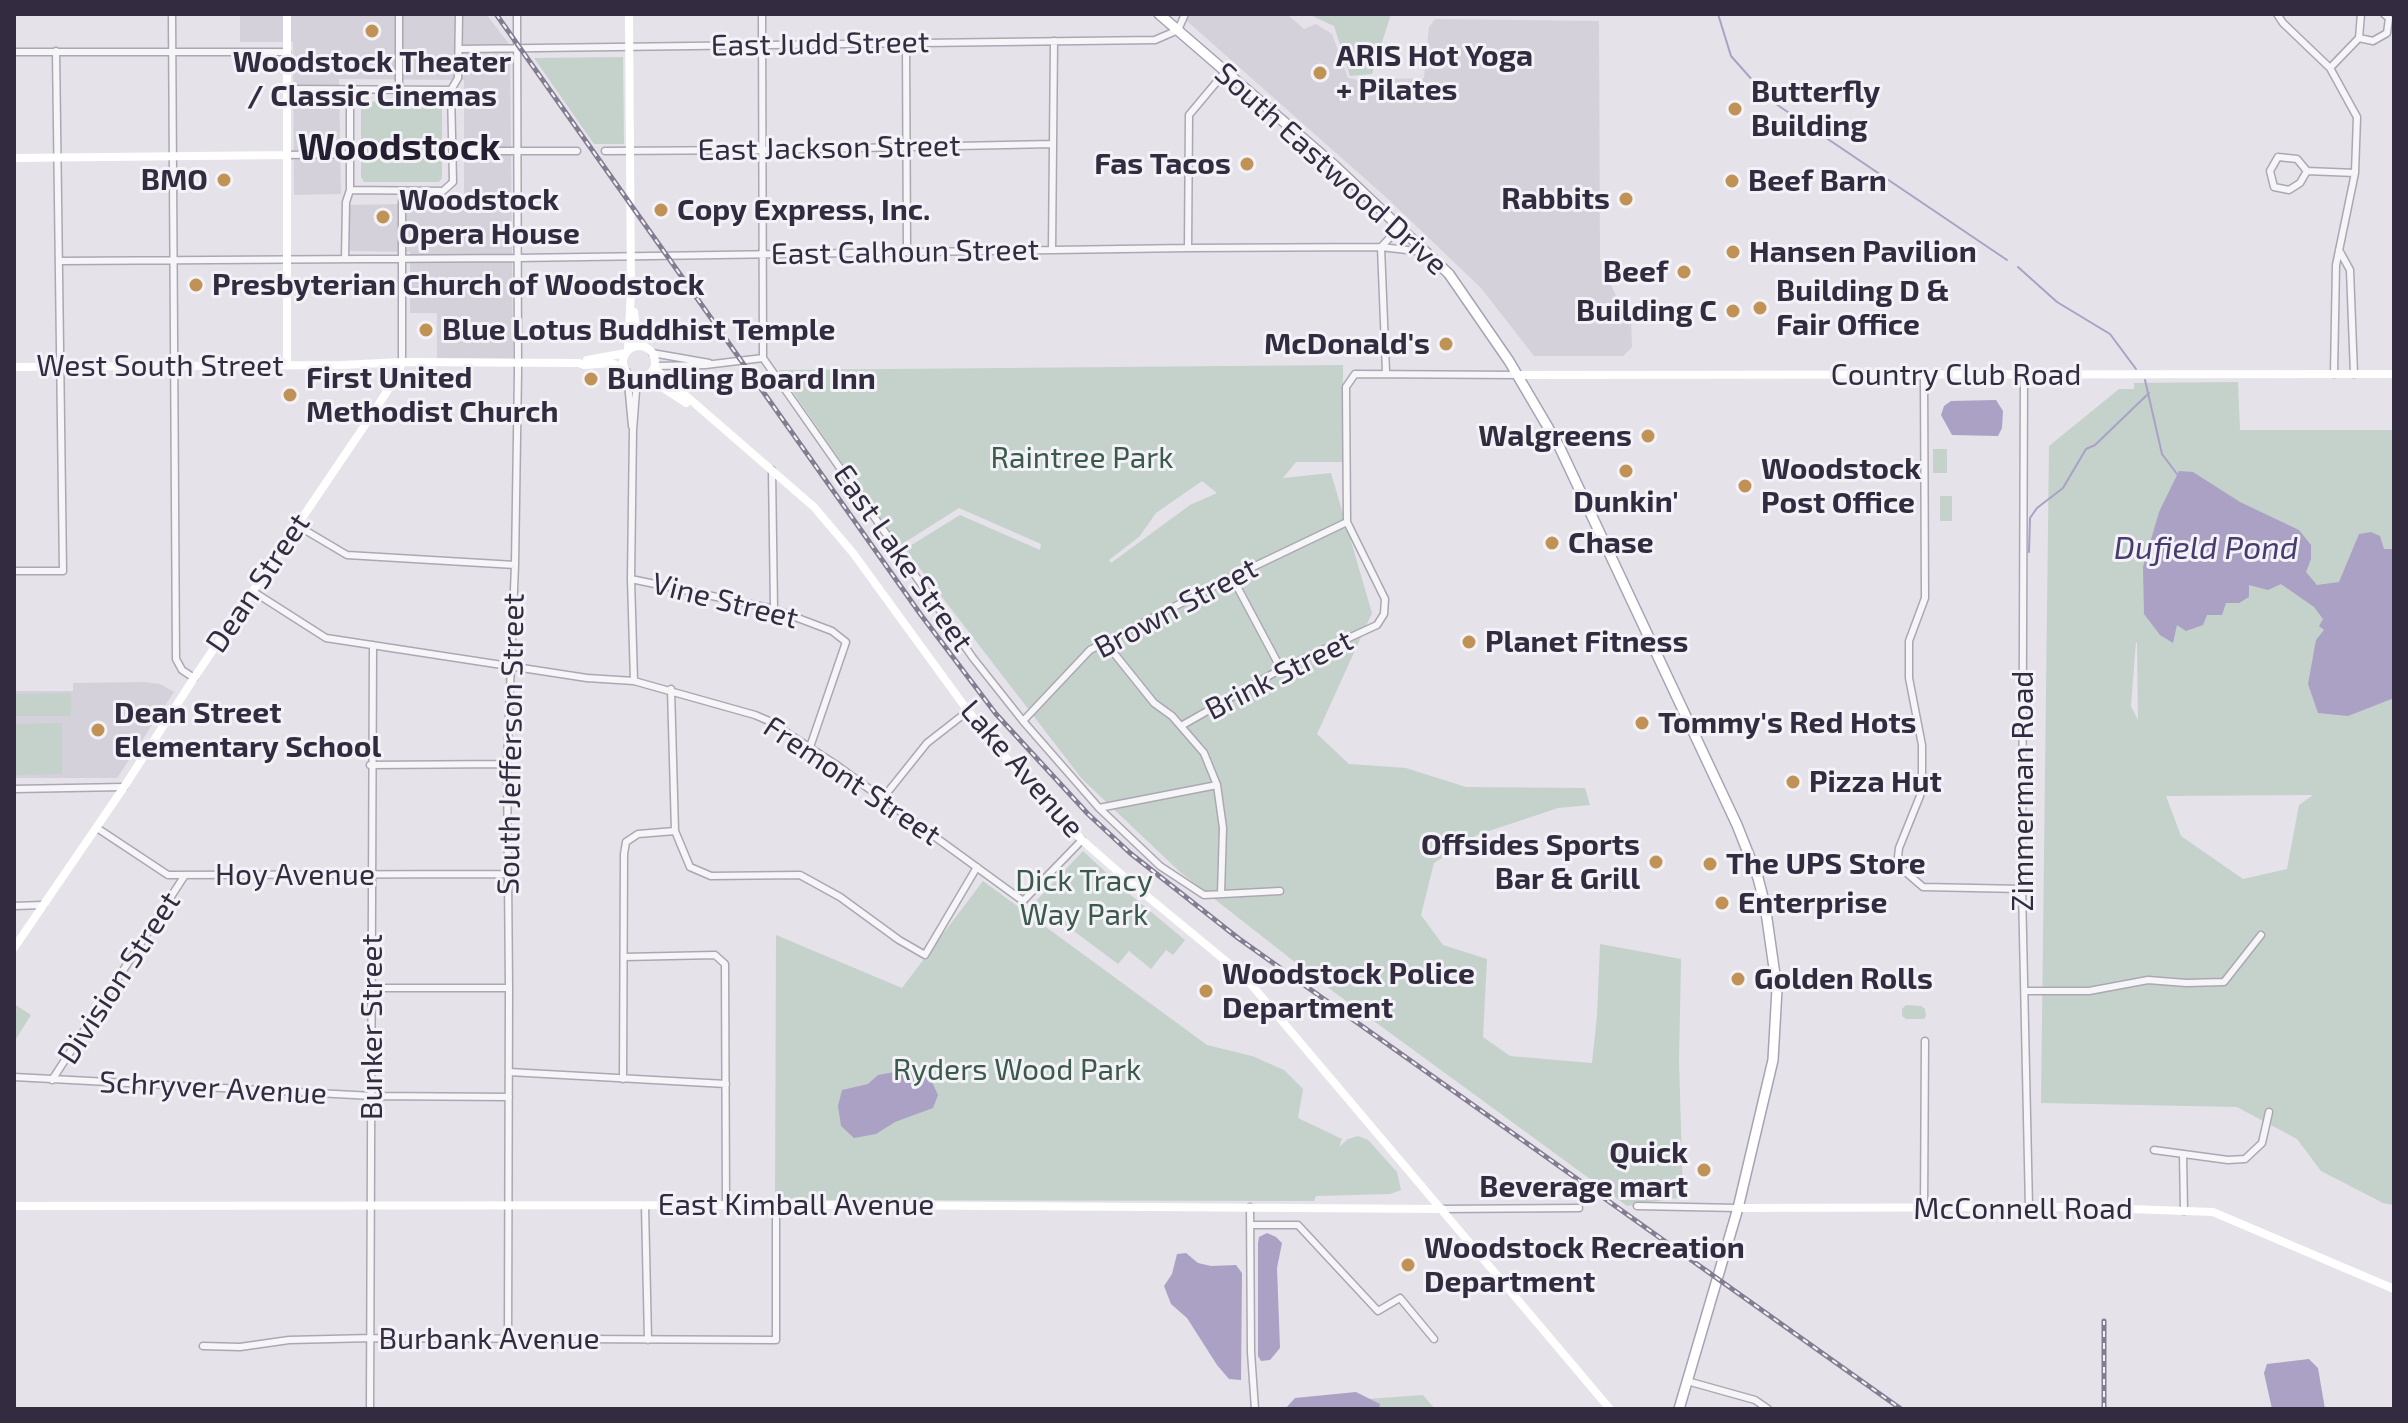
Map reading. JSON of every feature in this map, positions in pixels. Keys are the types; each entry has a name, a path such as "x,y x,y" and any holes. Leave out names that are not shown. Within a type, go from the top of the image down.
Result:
{"main road":[{"name":"South Eastwood Drive","path":"1159,14 1335,166 1449,274 1519,375 1559,446 1741,834 1765,905 1777,989 1775,1047 1767,1093 1738,1208 1679,1409"}],"street":[{"path":"172,14 176,659 182,670 194,678"},
{"path":"287,14 287,365"},
{"path":"399,14 399,90"},
{"path":"350,190 443,191 453,182 451,90 458,78 459,14"},
{"name":"South Jefferson Street","path":"508,1337 507,764 515,565 518,363 517,14"},
{"path":"629,14 631,291 626,370 633,430"},
{"path":"634,681 631,579 636,391 654,367 763,358 762,14"},
{"path":"1178,30 1185,14"},
{"path":"2277,14 2330,68 2357,117 2355,173 2336,265 2334,374"},
{"path":"2330,68 2359,38 2361,14"},
{"path":"2359,38 2373,41 2387,33 2389,18 2384,14"},
{"name":"East Judd Street","path":"459,49 1155,40 1178,30"},
{"path":"1052,250 1054,41"},
{"path":"906,43 907,251"},
{"path":"14,571 63,571 56,51"},
{"path":"14,52 287,52"},
{"path":"1188,248 1189,115 1225,72"},
{"path":"287,89 451,90"},
{"path":"345,259 346,202 350,190 350,91"},
{"name":"East Jackson Street","path":"605,151 1053,144"},
{"path":"453,151 577,151"},
{"path":"14,158 350,154"},
{"path":"2307,171 2300,183 2289,190 2274,187 2270,171 2278,157 2297,159 2307,171 2355,173"},
{"path":"391,191 402,201 410,191"},
{"name":"Dean Street","path":"14,948 397,376 402,362 402,201"},
{"path":"1386,372 1381,247 1399,228"},
{"name":"East Calhoun Street","path":"60,261 287,261 1188,248 1381,247 1425,252"},
{"path":"2339,250 2350,270 2354,374"},
{"path":"631,291 636,327 644,346 652,353 709,363"},
{"path":"579,363 644,346"},
{"path":"652,353 654,367"},
{"name":"East Lake Street","path":"763,358 964,645 1023,721 1099,808 1160,866 1204,895 1280,891"},
{"path":"579,363 611,363 634,377 644,377"},
{"name":"West South Street","path":"14,367 579,363"},
{"name":"Lake Avenue","path":"654,367 697,408 814,507 846,543 968,711 1007,759 1082,840 1244,976 1610,1409"},
{"path":"1347,522 1346,387 1355,374 1519,375"},
{"name":"Country Club Road","path":"1519,375 2394,374"},
{"name":"Zimmerman Road","path":"2024,375 2022,889 2029,1208"},
{"path":"1924,376 1925,598 1909,641 1909,678 1922,745 1922,780 1920,796 1898,857 1901,868 1923,887 2022,889"},
{"name":"Lake Avenue","path":"644,377 697,408"},
{"path":"772,470 774,609"},
{"name":"Brown Street","path":"1023,721 1090,650 1347,522"},
{"name":"Brink Street","path":"1181,726 1281,669 1377,625 1384,614 1385,599 1347,522"},
{"path":"298,526 347,555 515,565"},
{"path":"1232,577 1281,669"},
{"name":"Vine Street","path":"631,579 774,609 832,631 846,642 810,747"},
{"name":"Fremont Street","path":"254,592 326,638 587,678 634,681 755,715 810,747 1023,901 1082,840"},
{"path":"1105,642 1154,703 1181,726 1204,753 1217,785 1223,828 1221,894"},
{"name":"Bunker Street","path":"370,1409 373,988 370,765 373,645"},
{"path":"671,689 675,831 690,867 711,876 800,875 840,897 925,955 977,867"},
{"path":"883,798 927,743 968,711"},
{"path":"370,765 507,764"},
{"path":"1099,808 1217,785"},
{"path":"14,789 124,787"},
{"name":"Hoy Avenue","path":"97,828 168,875 507,874"},
{"path":"623,1079 626,842 638,834 675,831"},
{"name":"Division Street","path":"52,1080 185,875"},
{"path":"14,906 43,905"},
{"path":"2026,991 2089,991 2148,980 2224,982 2261,935"},
{"path":"624,957 715,955 725,964 726,1205"},
{"path":"373,988 509,988"},
{"path":"1924,1209 1925,1041"},
{"path":"509,1072 726,1084"},
{"name":"Schryver Avenue","path":"14,1077 373,1096 509,1097"},
{"path":"2154,1150 2245,1159 2262,1143 2269,1112"},
{"path":"2183,1154 2184,1211"},
{"name":"East Kimball Avenue","path":"14,1206 1579,1208"},
{"path":"645,1206 648,1340"},
{"name":"McConnell Road","path":"1637,1206 2213,1212 2394,1289"},
{"path":"1250,1207 1251,1352 1255,1409"},
{"name":"Burbank Avenue","path":"203,1346 240,1347 289,1340 372,1338 776,1340 776,1214"},
{"path":"1251,1225 1298,1225 1378,1311 1400,1298 1434,1339"},
{"path":"1687,1381 1755,1400 1768,1409"}],"shaded area":[{"path":"240,14 486,14 510,45 513,359 437,358 437,313 410,313 410,252 350,251 350,205 457,203 464,195 464,80 339,79 341,194 294,195 293,42 240,42"},
{"path":"1179,14 1287,14 1304,29 1316,24 1332,34 1348,78 1358,80 1424,78 1429,27 1435,19 1599,21 1600,261 1619,302 1631,319 1632,347 1623,356 1534,356 1481,288 1388,199"},
{"path":"73,683 160,684 174,692 117,778 14,778 14,691 73,691"}],"green space":[{"path":"1308,14 1391,14 1372,74 1350,76 1334,26"},
{"path":"623,57 624,144 594,144 534,58"},
{"path":"437,101 442,105 442,178 439,182 364,182 361,177 361,105 364,102"},
{"name":"Raintree Park","path":"1343,365 1343,462 1296,462 1283,478 1331,473 1372,613 1317,734 1349,764 1406,768 1466,787 1585,788 1590,805 1558,808 1477,835 1434,863 1421,915 1443,945 1487,959 1483,1037 1510,1056 1592,1063 1600,944 1681,959 1679,1061 1683,1197 1627,1206 1319,981 1180,872 1082,779 905,549 960,515 1040,550 1041,544 959,508 899,546 778,370","holes":["1202,481 1217,493 1190,505 1111,563 1109,560 1139,537 1156,513"]},
{"path":"2238,382 2240,430 2394,430 2394,1205 2383,1203 2321,1171 2297,1139 2237,1107 2041,1103 2049,446 2119,389 2134,389 2134,383","holes":["2137,643 2138,720 2131,706","2313,795 2299,805 2287,869 2243,879 2181,836 2166,796"]},
{"path":"1933,449 1947,449 1947,473 1933,473"},
{"path":"1940,496 1952,496 1952,521 1940,521"},
{"path":"71,693 71,716 14,716 14,694"},
{"path":"62,723 62,774 14,775 14,724"},
{"name":"Dick Tracy Way Park","path":"1083,851 1185,940 1173,955 1166,950 1151,969 1129,951 1118,964 1035,902"},
{"name":"Ryders Wood Park","path":"983,881 1207,1045 1252,1056 1284,1070 1303,1089 1298,1118 1342,1139 1339,1147 1348,1139 1358,1136 1368,1140 1397,1172 1401,1190 1390,1194 1316,1196 1314,1201 775,1200 776,935 902,988"},
{"path":"14,1004 31,1015 14,1042"},
{"path":"1906,1005 1921,1006 1926,1016 1924,1019 1906,1019 1902,1016 1902,1009"},
{"path":"1551,1244 1576,1245 1576,1258 1552,1258"},
{"path":"1423,1395 1435,1409 1321,1409 1325,1402"}],"water":[{"path":"1996,400 2003,411 1998,436 1952,435 1941,415 1944,406 1951,401"},
{"name":"Dufield Pond","path":"2179,471 2193,472 2240,502 2299,530 2311,545 2311,559 2306,572 2317,585 2339,582 2359,534 2371,532 2380,536 2384,549 2394,549 2394,698 2348,716 2318,713 2308,684 2316,640 2324,630 2319,626 2323,619 2314,607 2281,584 2268,590 2249,585 2249,597 2239,603 2226,603 2222,615 2207,615 2203,625 2186,631 2177,625 2173,643 2160,635 2144,614 2143,567 2159,512"},
{"path":"906,1070 920,1073 932,1082 938,1095 933,1108 895,1122 876,1134 854,1138 841,1126 838,1106 842,1090 868,1084 878,1075"},
{"path":"1267,1233 1282,1243 1277,1268 1280,1348 1270,1360 1261,1361 1258,1356 1258,1243 1259,1237"},
{"path":"1186,1253 1198,1263 1236,1265 1242,1273 1241,1380 1229,1379 1187,1318 1171,1304 1164,1286 1172,1274 1177,1254"},
{"path":"2309,1359 2318,1368 2325,1409 2272,1409 2264,1373 2267,1364"},
{"path":"1356,1392 1380,1404 1379,1409 1285,1409 1295,1398"}],"waterway":[{"path":"1718,14 1731,56 1770,100 2007,260"},
{"path":"2018,267 2057,302 2110,334 2136,369"},
{"path":"2145,380 2162,454 2177,474"},
{"path":"2029,552 2030,518 2037,508 2063,488 2086,449 2095,445 2149,393"}],"railway":[{"path":"496,14 921,615 996,714 1088,814 1130,853 1238,938 1901,1409"},
{"path":"2104,1321 2104,1409"}],"place":[{"name":"Woodstock Theater / Classic Cinemas","path":"372,31"},
{"name":"ARIS Hot Yoga + Pilates","path":"1320,73"},
{"name":"Butterfly Building","path":"1735,109"},
{"name":"Fas Tacos","path":"1247,164"},
{"name":"BMO","path":"224,180"},
{"name":"Beef Barn","path":"1732,181"},
{"name":"Rabbits","path":"1626,199"},
{"name":"Copy Express, Inc.","path":"661,210"},
{"name":"Woodstock Opera House","path":"383,217"},
{"name":"Hansen Pavilion","path":"1733,252"},
{"name":"Beef","path":"1684,272"},
{"name":"Presbyterian Church of Woodstock","path":"196,285"},
{"name":"Building D & Fair Office","path":"1760,308"},
{"name":"Building C","path":"1733,311"},
{"name":"Blue Lotus Buddhist Temple","path":"426,330"},
{"name":"McDonald's","path":"1446,344"},
{"name":"Bundling Board Inn","path":"591,379"},
{"name":"First United Methodist Church","path":"290,395"},
{"name":"Walgreens","path":"1648,436"},
{"name":"Dunkin'","path":"1626,471"},
{"name":"Woodstock Post Office","path":"1745,486"},
{"name":"Chase","path":"1552,543"},
{"name":"Planet Fitness","path":"1469,642"},
{"name":"Tommy's Red Hots","path":"1642,723"},
{"name":"Dean Street Elementary School","path":"98,730"},
{"name":"Pizza Hut","path":"1793,782"},
{"name":"Offsides Sports Bar & Grill","path":"1656,862"},
{"name":"The UPS Store","path":"1710,864"},
{"name":"Enterprise","path":"1722,903"},
{"name":"Golden Rolls","path":"1738,979"},
{"name":"Woodstock Police Department","path":"1206,991"},
{"name":"Quick Beverage mart","path":"1704,1170"},
{"name":"Woodstock Recreation Department","path":"1408,1265"}],"district":[{"name":"Woodstock","path":"399,147"}]}
